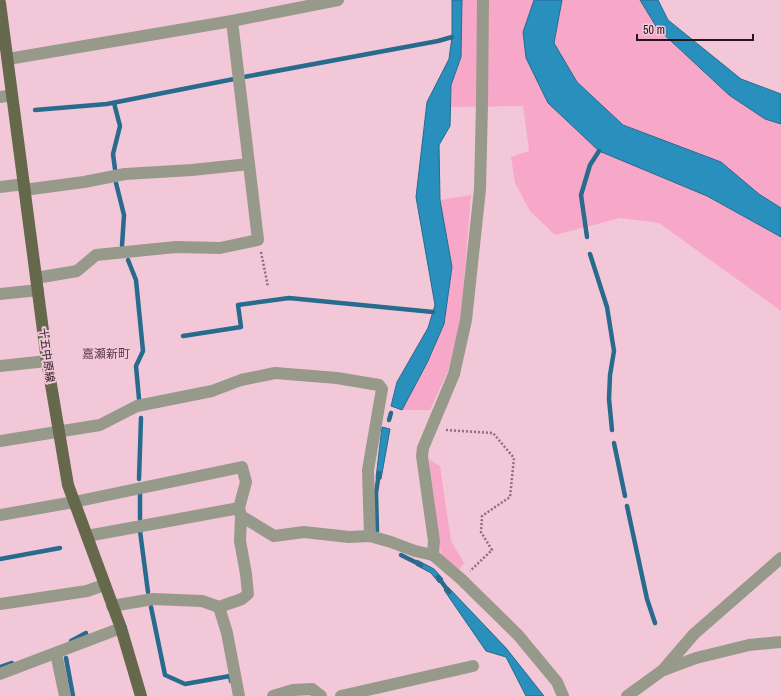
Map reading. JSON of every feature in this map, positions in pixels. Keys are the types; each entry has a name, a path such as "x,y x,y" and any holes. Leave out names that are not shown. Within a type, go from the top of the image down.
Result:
{"main road":[{"name":"十五中原線","path":"0,2 37,284 68,485 121,628 141,696"}],"street":[{"path":"8,60 232,21 338,0"},
{"path":"433,555 434,541 422,456 423,448 454,374 466,320 480,189 483,0"},
{"path":"0,294 77,271 96,255 176,247 220,248 258,240 232,21"},
{"path":"0,97 12,95"},
{"path":"0,187 24,187 84,182 125,174 192,170 249,164"},
{"path":"0,366 48,361"},
{"path":"0,441 100,425 137,406 212,391 241,380 275,373 337,378 379,384 382,389 368,470 370,536"},
{"path":"0,515 74,502 242,466 246,482 240,512 240,541 248,594 242,599 219,607 202,601 152,599 112,606"},
{"path":"87,536 240,512 274,536 304,532 349,536 370,536 415,551 433,555 461,579 518,635 557,682 563,696"},
{"path":"627,696 663,670 694,634 781,558"},
{"path":"0,604 87,591 104,585"},
{"path":"219,607 227,633 239,696"},
{"path":"0,674 121,628"},
{"path":"663,670 696,658 749,645 781,642"},
{"path":"56,653 65,696"},
{"path":"341,696 473,666"},
{"path":"273,696 293,690 312,689 321,696"}],"path":[{"path":"258,240 268,288"},
{"path":"431,429 493,433 514,458 510,497 482,516 481,532 492,550 461,579"}],"shaded area":[{"path":"462,0 534,0 523,32 526,58 548,103 664,178 707,196 781,237 781,311 659,223 620,218 555,235 530,211 515,183 511,157 529,151 523,106 450,107 451,85 461,57"},
{"path":"562,0 640,0 657,28 729,94 765,119 781,124 781,208 759,194 721,162 623,125 577,82 554,43"},
{"path":"471,195 461,317 448,371 430,410 402,410 427,363 444,324 452,267 440,200"},
{"path":"429,459 440,466 451,541 464,563 458,571 441,554"}],"water":[{"path":"452,0 462,0 461,57 451,85 450,126 439,145 440,200 452,267 444,324 427,363 402,410 391,406 397,382 428,328 435,305 416,197 427,102 449,59 452,37"},
{"path":"534,0 562,0 554,43 577,82 623,125 721,162 759,194 781,208 781,237 707,196 599,151 548,103 526,58 523,32"},
{"path":"640,0 658,0 668,20 741,79 781,94 781,124 765,119 729,95 657,28"},
{"path":"382,427 390,429 381,479 376,478"},
{"path":"417,560 434,569 443,579 439,583 431,573 416,565"},
{"path":"448,587 506,648 544,696 526,696 506,657 486,651 444,590"}],"waterway":[{"path":"244,77 438,41 452,37"},
{"path":"35,110 107,104 234,79"},
{"path":"114,103 120,126 113,154 115,169"},
{"path":"587,237 581,195 590,165 599,151"},
{"path":"116,183 124,215 122,246"},
{"path":"590,254 607,307 614,351 610,375 609,399 612,430"},
{"path":"128,260 136,280 143,351 136,366 139,399"},
{"path":"183,336 241,327 238,305 289,298 433,312"},
{"path":"389,420 391,413"},
{"path":"139,479 141,418"},
{"path":"614,443 625,496"},
{"path":"377,531 376,493 379,473"},
{"path":"140,494 140,519"},
{"path":"627,506 647,599 655,623"},
{"path":"140,531 148,592"},
{"path":"0,559 60,548"},
{"path":"401,555 421,565"},
{"path":"438,577 449,592"},
{"path":"151,607 165,675 185,684 230,676 231,681"},
{"path":"71,641 86,633"},
{"path":"66,658 73,696"},
{"path":"0,667 12,663"}],"district":[{"name":"嘉瀬新町","path":"106,354"}]}
